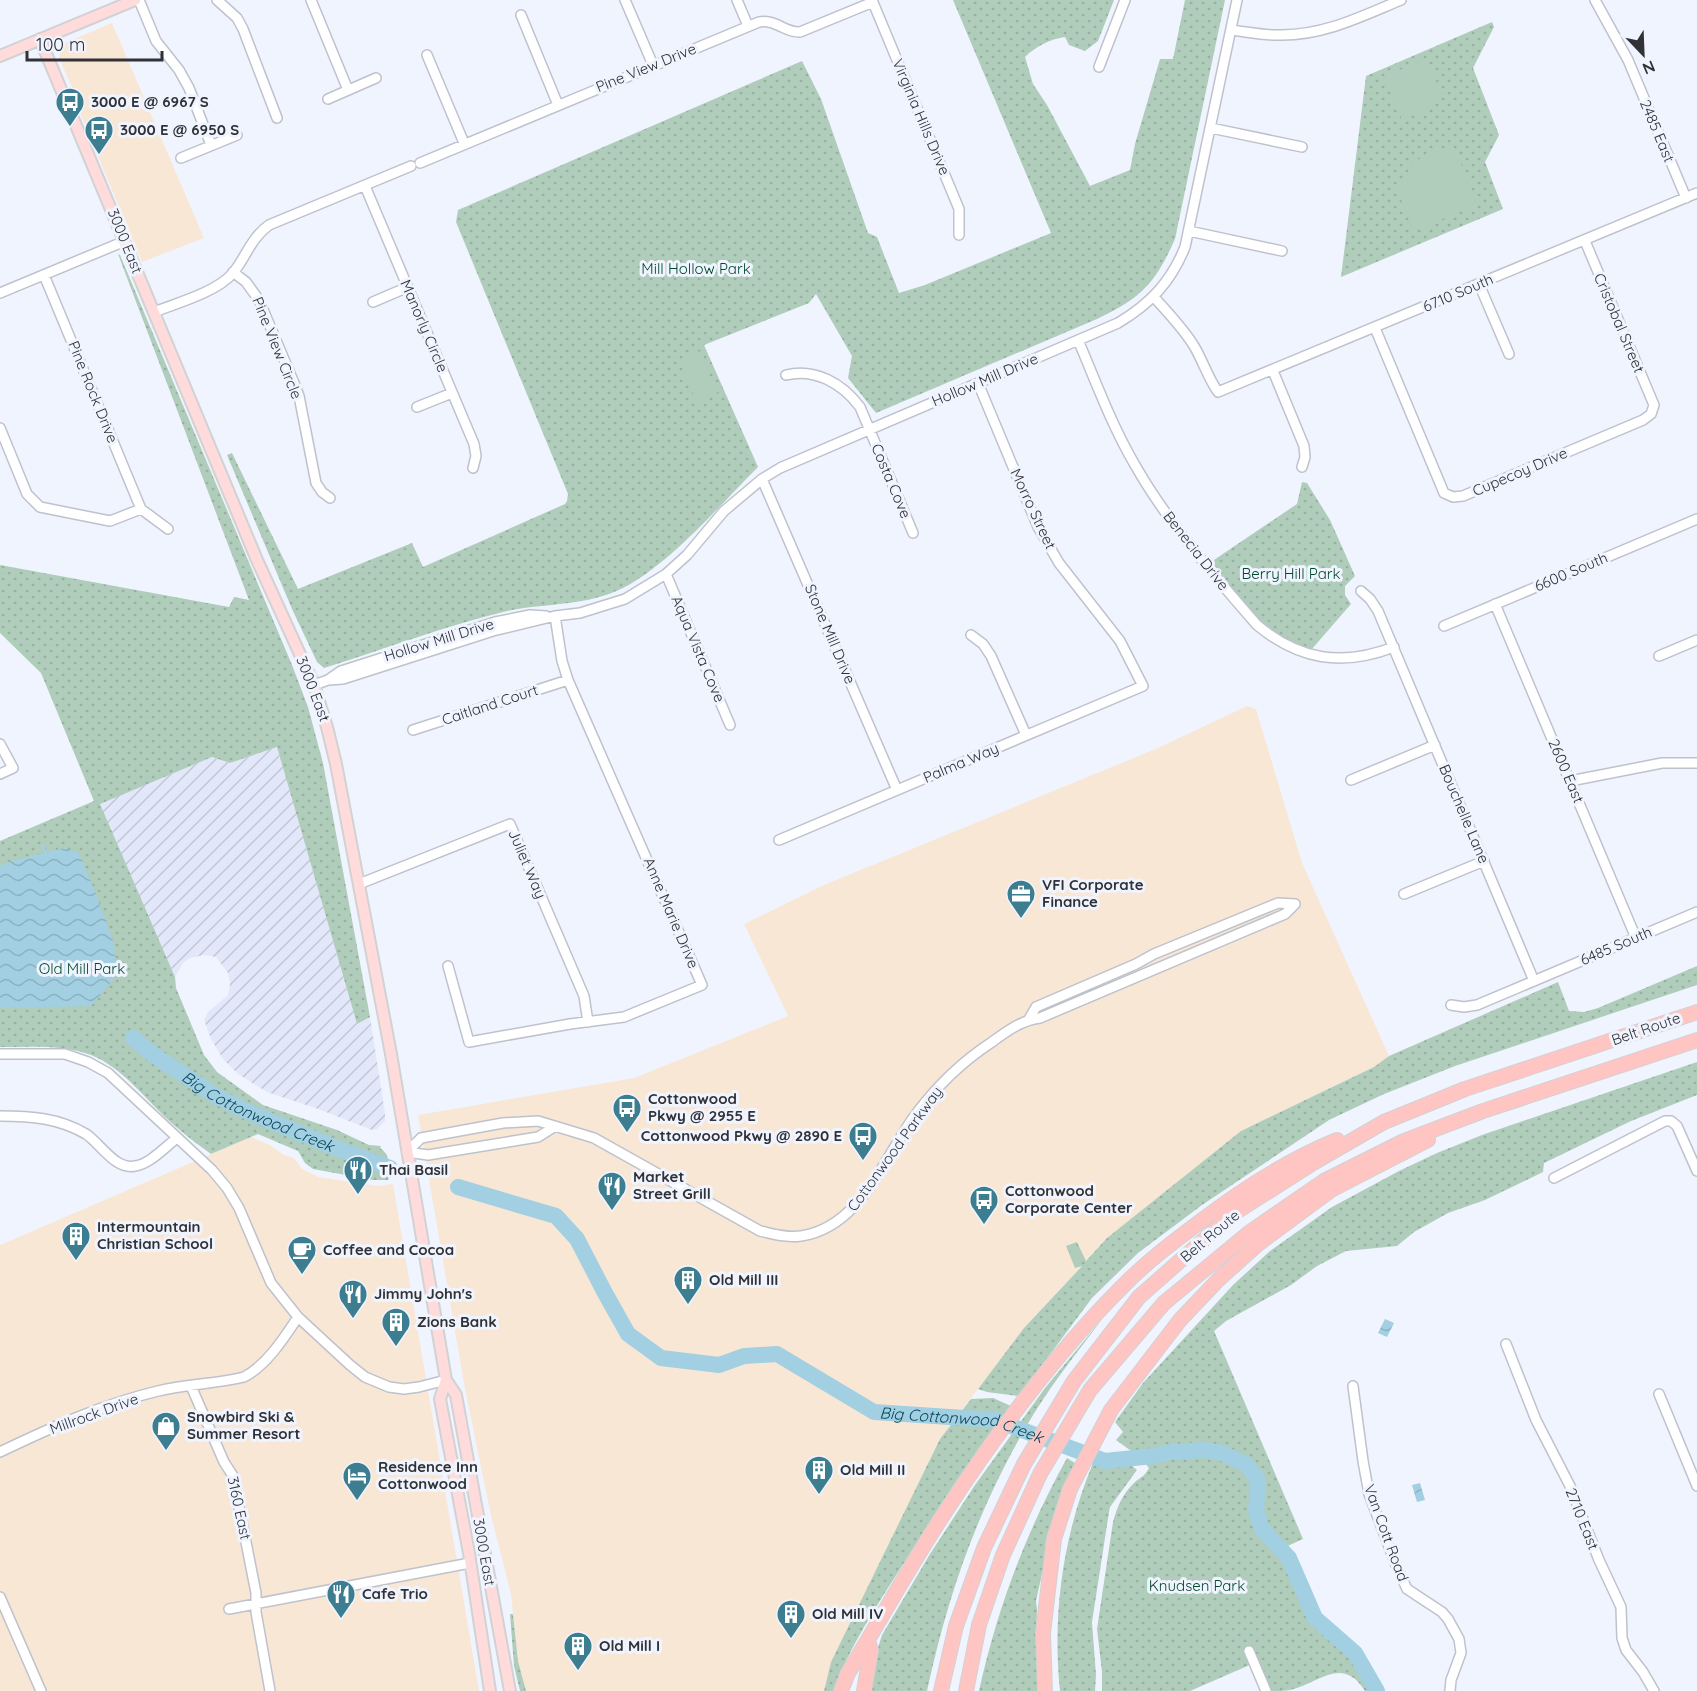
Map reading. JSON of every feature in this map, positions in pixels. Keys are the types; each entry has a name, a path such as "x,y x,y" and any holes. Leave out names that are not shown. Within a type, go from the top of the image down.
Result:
{"highway":[{"name":"Belt Route","path":"941,1691 956,1626 980,1559 1024,1464 1074,1381 1139,1297 1233,1214 1313,1162 1384,1122 1465,1089 1697,1012"},
{"name":"Belt Route","path":"966,1691 980,1625 1003,1555 1040,1474 1090,1390 1164,1303 1250,1232 1324,1181 1404,1141 1697,1040"},
{"path":"1045,1691 1043,1633 1054,1539 1070,1489 1111,1410 1180,1320 1219,1279 1258,1244 1331,1190 1483,1112"},
{"path":"841,1691 848,1673 946,1510 991,1445 1051,1366 1121,1287 1171,1244 1231,1198 1304,1154 1384,1122"},
{"path":"1043,1633 1050,1691"},
{"path":"864,1691 864,1679 871,1650 868,1641"}],"main road":[{"path":"0,56 137,0"},
{"name":"3000 East","path":"40,39 262,571 314,685 333,748 446,1380 456,1395 510,1691"},
{"name":"3000 East","path":"446,1380 440,1399 470,1563 490,1691"}],"street":[{"path":"137,0 156,41 179,70 189,88 212,145"},
{"path":"217,0 237,18 243,29 277,118"},
{"path":"311,0 348,90"},
{"path":"625,0 653,65"},
{"path":"737,0 748,27"},
{"path":"1099,67 1125,0"},
{"name":"Hollow Mill Drive","path":"314,685 328,680 343,680 478,636 555,616 580,613 624,599 666,574 687,555 724,511 762,479 804,456 1118,323 1137,312 1164,286 1179,261 1189,231 1237,0"},
{"path":"1231,30 1279,36 1316,32 1343,24 1401,0"},
{"name":"2485 East","path":"1595,0 1628,60 1686,198"},
{"name":"Pine View Drive","path":"154,312 224,282 253,240 269,225 748,27 766,21 794,32 800,32 873,1"},
{"name":"Virginia Hills Drive","path":"873,1 959,209 959,235"},
{"path":"521,15 558,105"},
{"path":"427,55 464,143"},
{"path":"328,99 376,78"},
{"path":"1211,128 1302,147"},
{"path":"181,158 237,135"},
{"name":"Manorly Circle","path":"365,186 474,444 476,456 474,468"},
{"name":"6710 South","path":"1154,297 1187,335 1196,349 1209,380 1218,392 1697,194"},
{"path":"1189,231 1282,251"},
{"path":"0,293 125,241"},
{"name":"Cristobal Street","path":"1585,241 1654,405"},
{"name":"Pine View Circle","path":"233,272 246,282 259,300 298,396 316,483 330,498"},
{"name":"Pine Rock Drive","path":"44,275 141,509"},
{"path":"1479,284 1509,354"},
{"path":"373,302 408,287"},
{"name":"Cupecoy Drive","path":"1375,328 1444,493 1453,497 1463,496 1643,420 1651,414 1654,405"},
{"name":"Benecia Drive","path":"1078,340 1126,448 1146,484 1170,519 1257,625 1271,637 1287,646 1307,654 1327,658 1347,659 1366,656 1394,647"},
{"path":"1273,371 1304,446 1305,457 1302,467"},
{"name":"Costa Cove","path":"786,375 799,372 810,373 840,386 860,406 913,533"},
{"name":"Morro Street","path":"978,383 1038,527 1049,548 1120,641 1143,686"},
{"path":"417,407 452,393"},
{"path":"0,428 27,494 40,507 103,521 117,519 141,509 168,530"},
{"name":"Stone Mill Drive","path":"762,479 897,790"},
{"name":"6600 South","path":"1444,626 1697,520"},
{"name":"Aqua Vista Cove","path":"666,574 730,725"},
{"name":"Bouchelle Lane","path":"1361,591 1378,610 1534,981"},
{"name":"2600 East","path":"1496,604 1636,938"},
{"name":"Anne Marie Drive","path":"448,966 469,1042 624,1017 702,985 568,680 562,662 555,616"},
{"path":"971,635 983,644 991,656 1026,735"},
{"path":"1659,656 1697,640"},
{"name":"Caitland Court","path":"413,730 568,680"},
{"name":"Palma Way","path":"779,840 1143,686"},
{"path":"0,744 13,768 0,774"},
{"path":"1352,780 1435,745"},
{"path":"1570,781 1662,763 1697,764"},
{"name":"Juliet Way","path":"359,884 510,824 584,996 588,1022"},
{"path":"1404,894 1484,861"},
{"name":"Cottonwood Parkway","path":"407,1152 421,1138 503,1123 538,1121 594,1138 760,1231 800,1236 826,1227 852,1210 905,1130 937,1089 981,1049 1029,1019 1040,1018 1226,940 1285,914 1295,904 1278,903 1154,954 1036,1007 1029,1019"},
{"name":"6485 South","path":"1451,1005 1464,1007 1477,1005 1697,912"},
{"path":"0,1054 65,1054 88,1062 108,1073 212,1170 227,1188 239,1208 271,1282 298,1317 365,1377 389,1387 404,1389 446,1380"},
{"path":"0,1116 51,1119 72,1127 88,1136 119,1163 127,1167 145,1163 177,1138"},
{"path":"1554,1178 1661,1121 1671,1121 1679,1130 1697,1171"},
{"path":"407,1152 428,1155 538,1137 554,1127"},
{"name":"Millrock Drive","path":"0,1452 82,1416 158,1391 232,1380 254,1371 276,1347 298,1317"},
{"name":"2710 East","path":"1506,1344 1536,1420 1570,1486 1599,1560 1621,1607 1622,1638 1626,1650 1654,1691"},
{"name":"3160 East","path":"191,1386 224,1462 233,1476 256,1593 270,1691"},
{"name":"Van Cott Road","path":"1353,1386 1369,1494 1396,1565 1407,1589 1442,1612 1459,1639 1461,1653 1450,1680 1450,1691"},
{"path":"1659,1394 1697,1486"},
{"path":"229,1609 470,1563"},
{"path":"0,1597 40,1691"},
{"path":"1249,1652 1266,1691"}],"shaded area":[{"path":"112,23 204,238 142,262 59,58 61,47 65,43"},
{"path":"1247,706 1256,709 1302,863 1389,1056 1374,1067 1241,1131 1107,1238 1024,1328 940,1439 831,1662 824,1691 526,1691 518,1661 511,1594 491,1516 464,1384 418,1115 634,1078 788,1016 744,924 824,885 1158,748"},
{"path":"277,747 357,1024 370,1017 385,1113 385,1121 377,1129 372,1130 267,1092 238,1074 223,1059 211,1039 204,1020 208,1012 228,995 230,984 228,973 216,957 204,955 190,958 183,963 175,977 99,803 212,757 230,763"},
{"path":"251,1137 294,1158 302,1169 319,1177 378,1186 393,1184 479,1691 0,1691 0,1245"}],"green space":[{"name":"Mill Hollow Park","path":"953,0 1114,0 1098,41 1085,51 1069,45 1065,37 1043,44 1025,57 1033,84 1047,105 1090,186 1130,170 1135,144 1160,59 1173,59 1185,0 1225,0 1175,239 1161,268 1145,288 1125,304 1097,319 876,413 848,378 852,356 816,294 809,303 704,345 758,467 694,533 659,564 610,594 507,611 324,668 317,662 227,455 232,453 298,589 412,543 423,567 565,504 567,501 568,494 456,222 458,210 802,61 821,99 868,233 877,237 899,293 925,285 1051,233"},
{"path":"1492,22 1494,27 1473,68 1499,135 1485,162 1503,209 1341,277 1366,76"},
{"path":"1427,58 1441,93 1428,109 1402,120 1385,79 1386,76"},
{"path":"1453,145 1475,197 1473,206 1414,231 1397,190 1414,161"},
{"name":"Old Mill Park","path":"118,254 308,707 323,763 370,1017 357,1024 277,747 230,763 212,757 100,804 175,977 176,988 204,1055 217,1072 263,1105 337,1130 369,1145 381,1146 389,1163 388,1180 373,1180 313,1169 305,1163 298,1151 258,1134 211,1154 179,1130 125,1077 103,1061 69,1049 0,1047 0,841 94,801 41,673 0,633 0,565 229,607 234,597 249,600"},
{"path":"699,351 718,395 697,404 679,360"},
{"name":"Berry Hill Park","path":"1302,482 1307,483 1330,520 1355,576 1345,586 1345,595 1351,604 1311,650 1280,636 1267,626 1243,602 1211,562 1297,504"},
{"path":"1697,966 1697,985 1455,1066 1384,1094 1329,1120 1202,1205 1138,1253 1092,1298 1019,1396 978,1389 1024,1328 1082,1266 1075,1268 1066,1246 1077,1242 1086,1261 1107,1238 1241,1131 1374,1067 1389,1056 1558,982 1569,1011 1584,1012"},
{"name":"Knudsen Park","path":"1697,1062 1697,1095 1631,1121 1544,1163 1543,1172 1485,1200 1448,1213 1414,1232 1397,1246 1346,1251 1226,1321 1214,1331 1303,1539 1281,1549 1289,1558 1315,1618 1355,1653 1377,1691 1365,1691 1356,1680 1339,1673 1330,1674 1290,1690 1271,1691 1259,1661 1190,1691 1102,1691 1097,1629 1113,1522 1124,1496 1149,1468 1141,1458 1116,1440 1123,1432 1115,1422 1143,1383 1233,1285 1270,1251 1332,1207 1399,1171 1482,1135"},
{"path":"1076,1244 1083,1261 1076,1264 1069,1248"},
{"path":"1103,1318 1041,1402 997,1482 956,1583 927,1691 869,1691 882,1635 930,1554 975,1485 1045,1388"},
{"path":"993,1398 1011,1406 955,1485 883,1596 855,1642 833,1691 824,1691 831,1662 940,1439 971,1399"},
{"path":"1067,1458 1075,1463 1052,1528 1036,1601 1036,1656 1039,1691 979,1691 986,1660 1014,1571 1038,1514"},
{"path":"1126,1461 1137,1470 1110,1507 1092,1622 1095,1691 1060,1691 1059,1604 1067,1546 1074,1518 1093,1463 1104,1465"},
{"path":"510,1614 513,1614 518,1661 526,1691 520,1691 514,1666"}],"water":[{"path":"64,848 78,852 94,889 114,944 116,976 91,1006 0,1008 0,866"},
{"path":"1385,1319 1394,1323 1387,1337 1378,1333"},
{"path":"1420,1483 1425,1500 1417,1502 1412,1485"}],"waterway":[{"path":"42,845 47,855"},
{"name":"Big Cottonwood Creek","path":"133,1038 155,1056 216,1096 244,1110 390,1168"},
{"name":"Big Cottonwood Creek","path":"458,1187 556,1216 577,1239 628,1334 661,1358 719,1365 744,1356 777,1354 874,1412 995,1420 1105,1461 1171,1452 1206,1450 1222,1453 1246,1464 1258,1480 1256,1511 1262,1529 1289,1558 1315,1618 1355,1653 1377,1691"}],"place":[{"name":"3000 E @ 6967 S","path":"70,128"},
{"name":"3000 E @ 6950 S","path":"99,156"},
{"name":"VFI Corporate Finance","path":"1021,920"},
{"name":"Cottonwood Pkwy @ 2955 E","path":"627,1134"},
{"name":"Cottonwood Pkwy @ 2890 E","path":"863,1162"},
{"name":"Thai Basil","path":"358,1196"},
{"name":"Market Street Grill","path":"612,1212"},
{"name":"Cottonwood Corporate Center","path":"984,1226"},
{"name":"Intermountain Christian School","path":"76,1262"},
{"name":"Coffee and Cocoa","path":"302,1276"},
{"name":"Old Mill III","path":"688,1306"},
{"name":"Jimmy John's","path":"353,1320"},
{"name":"Zions Bank","path":"396,1348"},
{"name":"Snowbird Ski & Summer Resort","path":"166,1452"},
{"name":"Old Mill II","path":"819,1496"},
{"name":"Residence Inn Cottonwood","path":"357,1502"},
{"name":"Cafe Trio","path":"341,1620"},
{"name":"Old Mill IV","path":"791,1640"},
{"name":"Old Mill I","path":"578,1672"}]}
